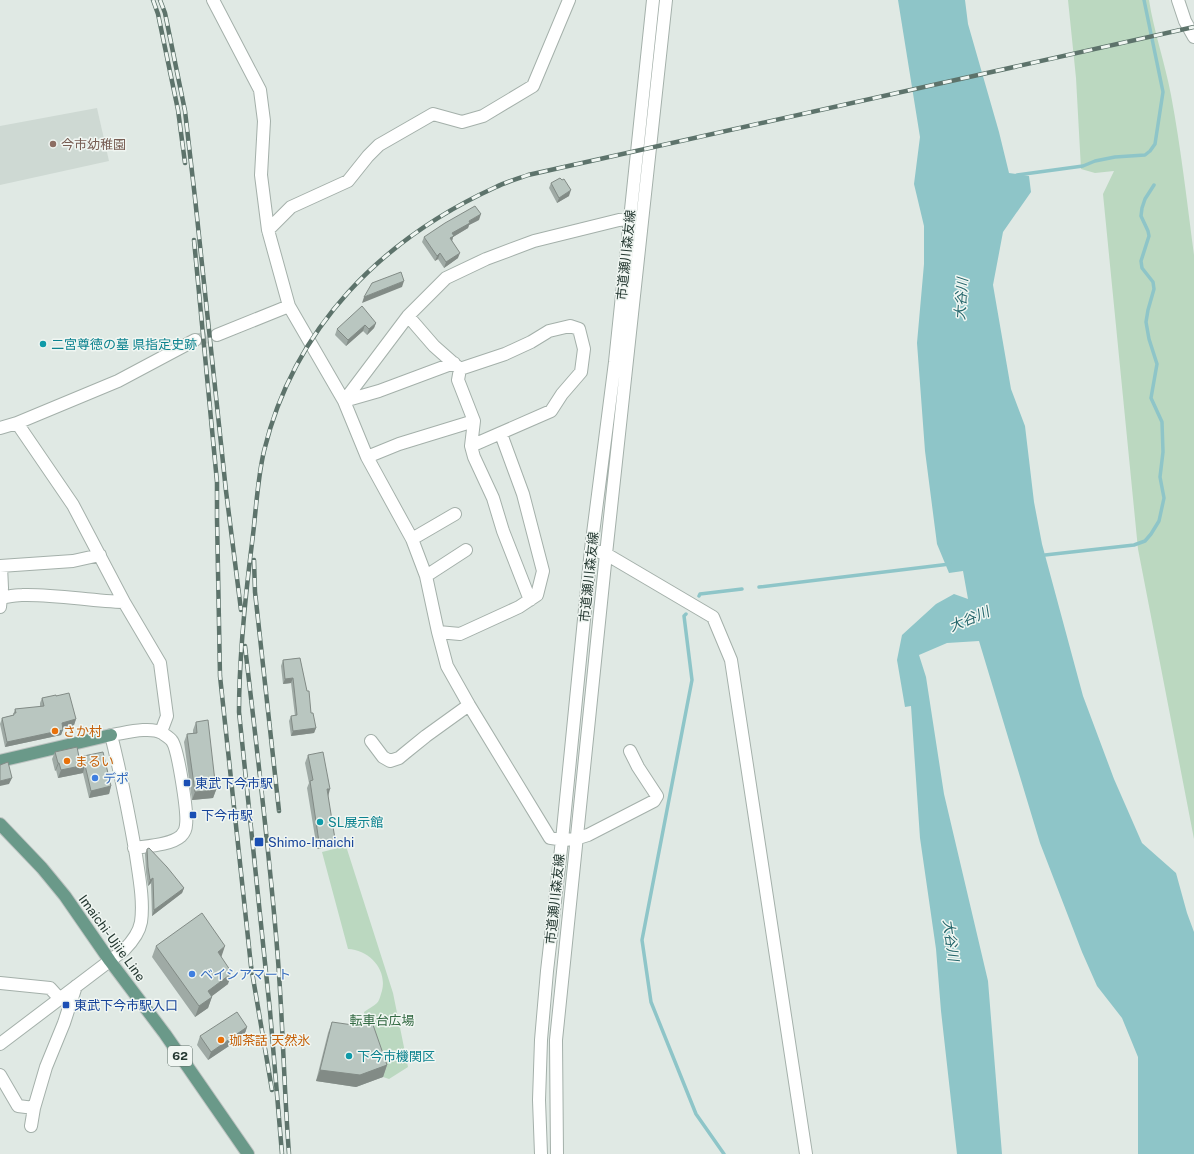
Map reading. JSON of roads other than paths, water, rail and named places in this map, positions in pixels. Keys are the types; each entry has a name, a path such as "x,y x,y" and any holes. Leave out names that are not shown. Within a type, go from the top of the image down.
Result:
{"main road":[{"path":"1,758 111,735"},
{"name":"Imaichi-Ujiie Line","path":"0,824 42,868 64,896 110,961 165,1034 248,1154"}],"street":[{"path":"213,0 260,90 264,121 261,175 268,230 289,306 344,401 367,457 412,538 426,576 447,666 550,838 562,840 576,839 588,835 654,801 657,796 638,767 630,751"},
{"path":"268,230 291,207 348,181 379,145 433,114 462,122 483,116 533,86 569,0"},
{"name":"市道瀬川森友線","path":"541,1154 539,1100 541,1040 547,971 562,840 591,549 615,362 653,0"},
{"name":"市道瀬川森友線","path":"557,1154 556,1040 606,554 666,0"},
{"path":"1178,0 1185,21 1194,37"},
{"path":"344,401 408,316 446,278 486,259 534,240 619,220 630,219"},
{"path":"217,335 289,306"},
{"path":"408,316 434,346 457,366 458,380 474,420 471,446 474,457 493,498 503,531 530,600"},
{"path":"344,401 379,392 457,366 505,354 531,342 549,331 570,326 579,329 584,349 581,372 562,394 551,410 501,434 471,446"},
{"path":"0,428 17,423 118,381 195,340"},
{"path":"367,457 399,444 474,420"},
{"path":"17,423 73,505 124,602 160,663 167,716 161,732"},
{"path":"438,632 460,634 519,607 537,595 543,571 523,494 501,434"},
{"path":"412,538 455,514"},
{"path":"591,549 606,554 713,617 731,660 806,1154"},
{"path":"426,576 466,550"},
{"path":"100,555 73,561 0,566 2,588 0,600 20,595 41,595 62,596 105,602 124,602"},
{"path":"371,741 383,757 390,761 399,758 426,736 469,705"},
{"path":"0,1044 110,961 132,942 138,931 141,922 140,884 120,771 111,735 148,729 161,732 172,742 178,760 186,814 186,826 183,834 176,840 167,843 134,848"},
{"path":"0,982 50,988 60,999"},
{"path":"31,1126 34,1108 46,1067 64,1023 76,986"},
{"path":"0,1075 18,1106 34,1108"}],"water":[{"name":"大谷川","path":"898,0 965,0 968,24 999,132 1009,173 1029,176 1031,192 1003,232 993,285 1011,389 1025,426 1034,502 1042,544 1083,696 1114,779 1142,843 1176,873 1194,932 1194,1154 1138,1154 1138,1057 1122,1018 1097,986 1082,952 1040,843 979,641 947,643 919,655 926,677 944,794 988,981 1002,1154 957,1154 941,1011 936,949 920,838 911,706 905,707 897,660 902,635 936,604 954,594 968,599 963,571 949,573 937,544 925,451 917,343 924,264 924,226 914,184 920,137"}],"waterway":[{"path":"1017,175 1083,166 1095,161 1115,157 1145,155 1150,151 1155,144 1163,92 1144,0"},
{"path":"1045,555 1134,545 1145,541 1159,521 1164,498 1160,477 1163,452 1162,422 1151,398 1157,364 1149,339 1146,322 1154,289 1153,282 1142,268 1141,261 1149,236 1141,216 1142,208 1145,199 1154,185"},
{"path":"759,587 950,564"},
{"path":"699,596 700,594 742,589"},
{"path":"686,614 684,616 692,680 642,940 651,1002 696,1114 724,1154"}],"tunnel":[{"path":"195,340 217,335"}],"railway":[{"path":"153,0 158,14 178,110 185,163"},
{"path":"160,0 165,13 185,111 226,491 241,610"},
{"path":"282,1154 270,1011 239,712 243,627 260,474 264,451 278,406 297,365 321,327 348,292 380,261 416,233 455,208 500,185 528,175 1194,27"},
{"path":"194,240 217,482 220,676 251,966 272,1090"},
{"path":"254,560 255,592 279,811"},
{"path":"245,646 275,921 280,984 289,1154"}],"place":[{"name":"今市幼稚園","path":"53,144"},
{"name":"二宮尊徳の墓 県指定史跡","path":"43,344"},
{"name":"さか村","path":"55,731"},
{"name":"まるい","path":"67,761"},
{"name":"デポ","path":"95,778"},
{"name":"東武下今市駅","path":"187,783"},
{"name":"下今市駅","path":"193,815"},
{"name":"SL展示館","path":"320,822"},
{"name":"Shimo-Imaichi","path":"259,842"},
{"name":"ベイシアマート","path":"192,974"},
{"name":"東武下今市駅入口","path":"66,1005"},
{"name":"珈茶話 天然氷","path":"221,1040"},
{"name":"下今市機関区","path":"349,1056"}],"park label":[{"name":"転車台広場","path":"382,1020"}]}
